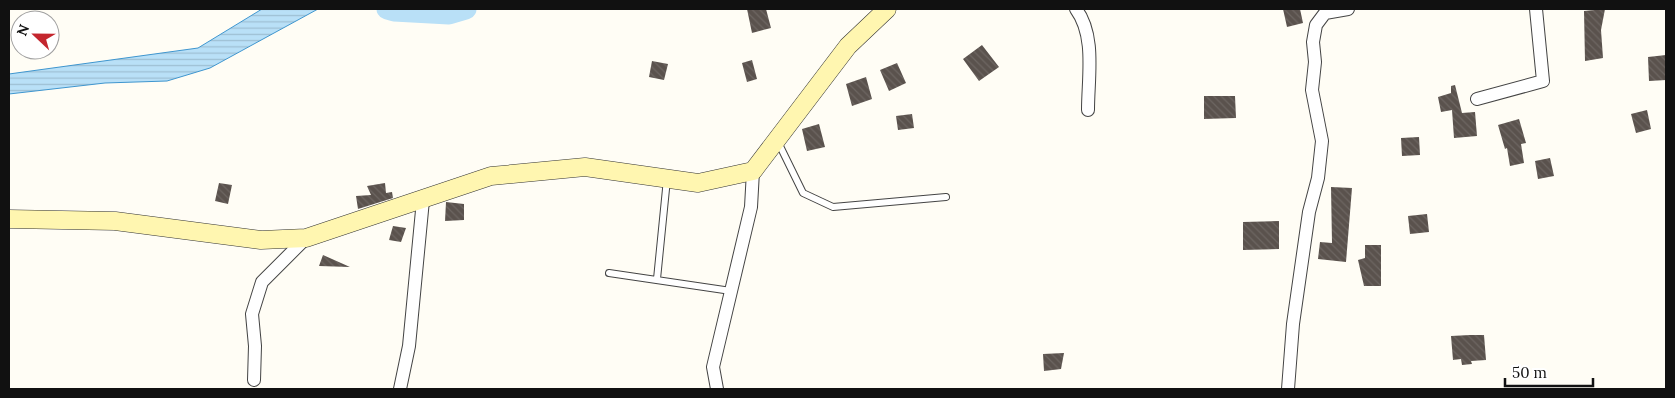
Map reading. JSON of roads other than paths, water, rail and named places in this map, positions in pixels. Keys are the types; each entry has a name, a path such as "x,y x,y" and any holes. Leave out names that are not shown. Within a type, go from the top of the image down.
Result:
{"street":[{"path":"717,389 713,367 751,207 753,171 848,46 887,9"},
{"path":"1076,9 1088,33 1088,110"},
{"path":"1288,389 1295,315 1310,212 1318,178 1322,141 1312,90 1315,62 1313,42 1316,25 1325,13 1348,9"},
{"path":"1478,99 1542,81 1536,9"},
{"path":"9,219 115,221 261,240 306,238 492,176 585,168 698,183 753,171"},
{"path":"400,389 410,346 423,200"},
{"path":"254,380 255,346 252,314 262,282 306,238"}],"lane":[{"path":"777,141 803,193 833,207 946,197"},
{"path":"657,279 667,179"},
{"path":"609,273 731,291"}],"water":[{"path":"262,9 318,9 210,68 167,81 105,83 9,94 9,74 198,48"}],"waterway":[{"path":"387,9 449,14 466,9"}]}
